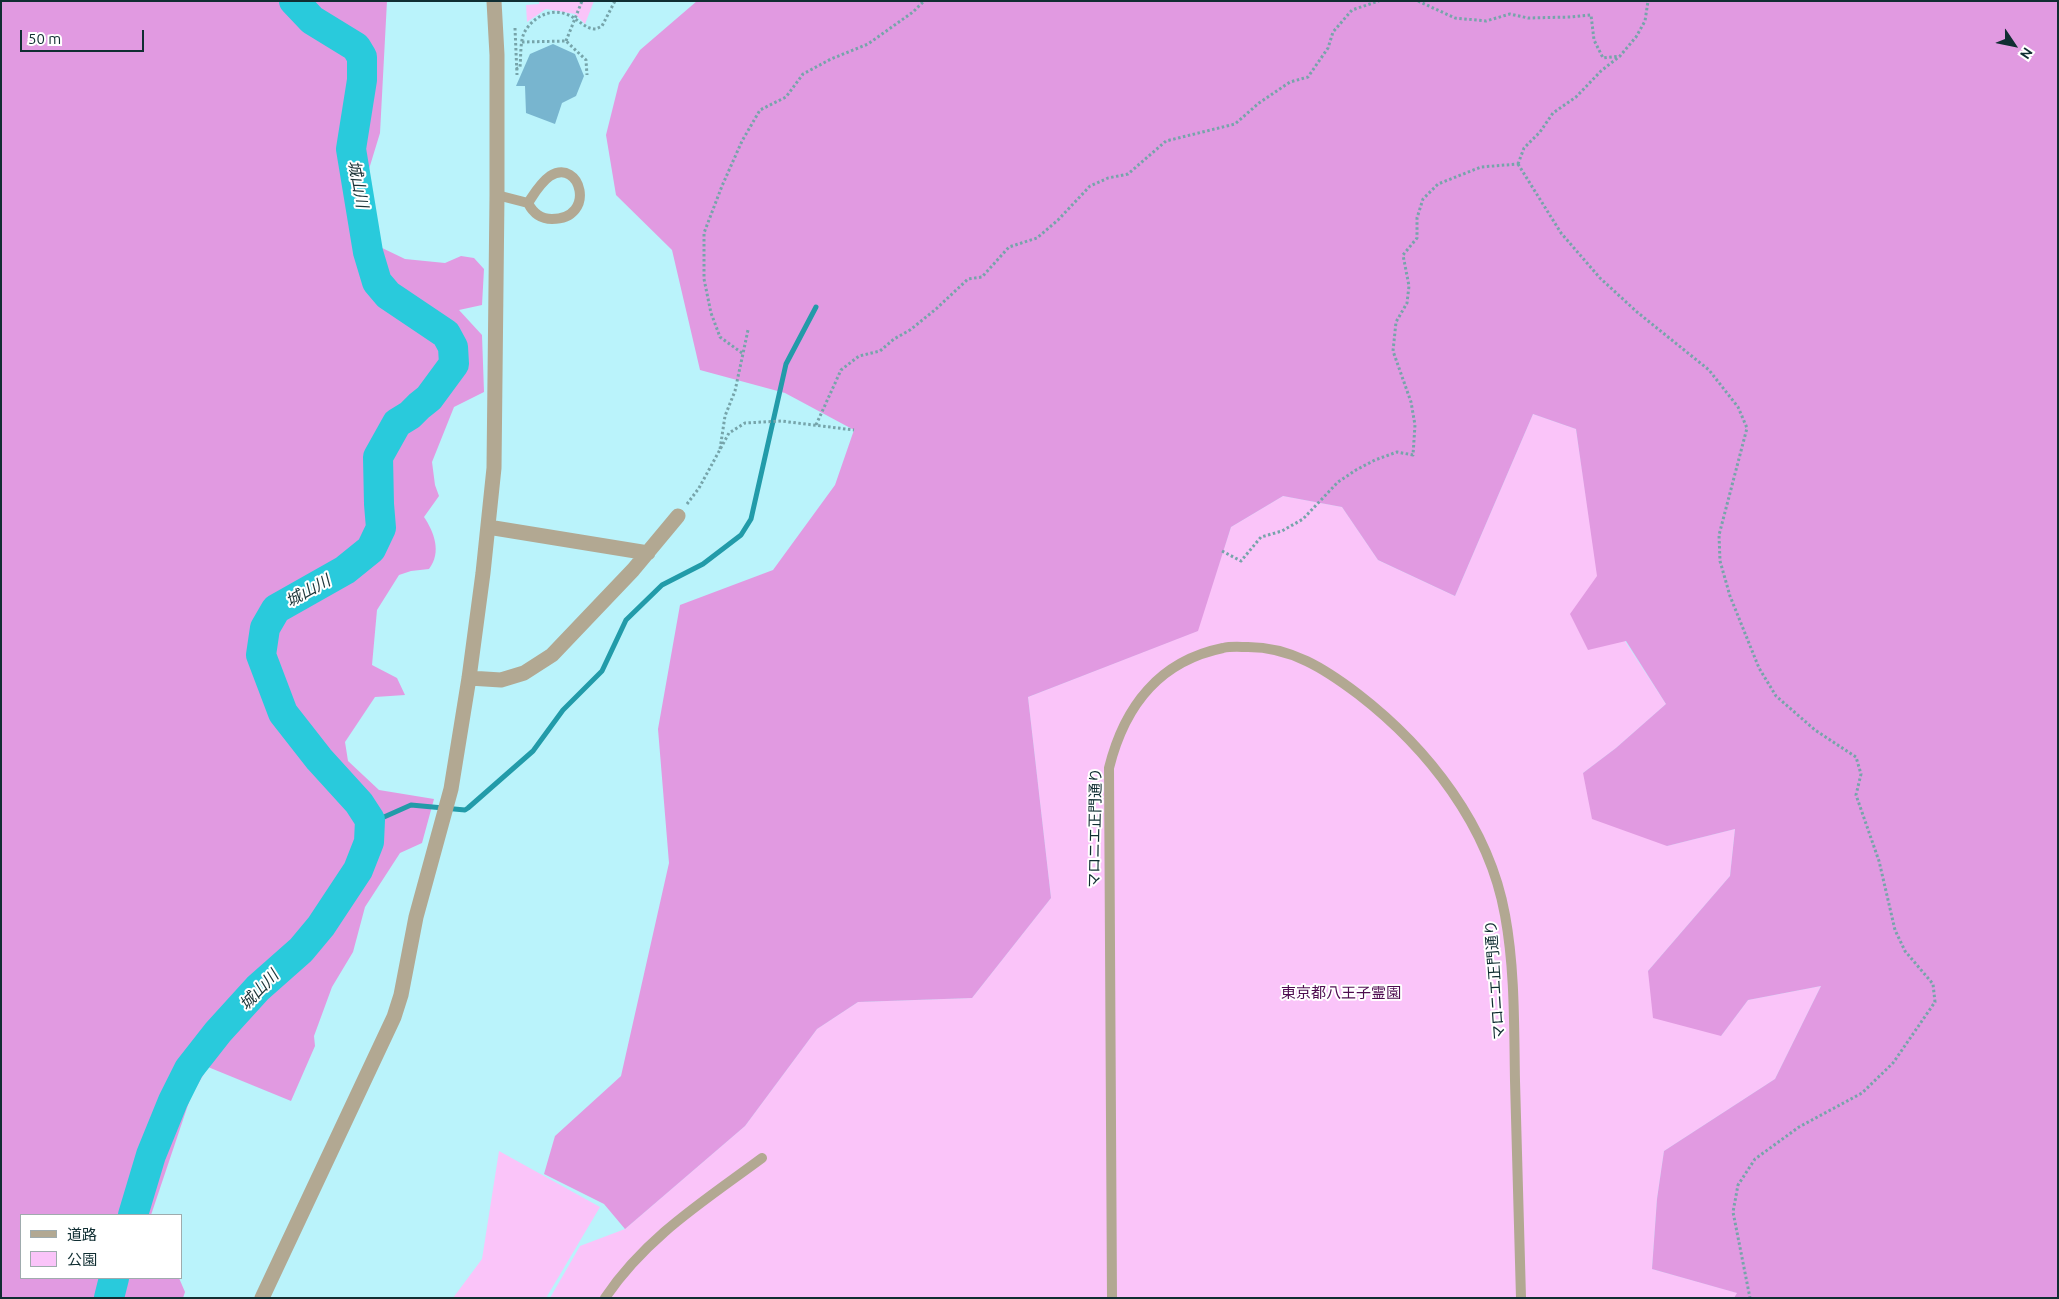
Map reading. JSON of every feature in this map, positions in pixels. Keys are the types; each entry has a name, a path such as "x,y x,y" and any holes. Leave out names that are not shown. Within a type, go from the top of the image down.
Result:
{"street":[{"path":"262,1298 394,1017 402,996 416,917 450,789 469,678 494,468 497,55 494,1"},
{"path":"469,678 501,680 524,674 552,655 648,553 678,516"},
{"path":"488,527 648,553"}],"lane":[{"path":"497,195 528,203 533,213 540,217 560,219 572,212 580,202 581,191 577,181 559,173 550,176 539,186 528,203"},
{"name":"マロニエ正門通り","path":"1112,1298 1109,768 1115,744 1127,717 1145,694 1167,671 1192,657 1225,647 1257,647 1288,652 1328,672 1373,706 1411,741 1460,803 1495,876 1505,913 1513,987 1521,1298"},
{"path":"605,1298 620,1274 653,1240 762,1158"}],"path":[{"path":"566,41 582,1"},
{"path":"516,69 520,68 524,34 533,21 545,14 558,12 575,18 585,26 596,29 602,26 615,1"},
{"path":"742,353 720,336 711,313 704,279 704,233 742,141 760,110 786,97 803,74 830,59 868,44 913,12 924,1"},
{"path":"816,425 841,370 859,356 880,351 936,309 968,279 982,277 1009,248 1037,238 1058,220 1090,186 1108,178 1128,174 1166,141 1236,124 1259,103 1290,82 1308,77 1328,48 1333,32 1352,10 1379,1"},
{"path":"1418,1 1455,18 1486,20 1510,14 1528,18 1591,15 1594,40 1603,58 1620,56"},
{"path":"1518,164 1524,148 1540,132 1553,113 1576,97 1601,71 1620,56 1636,37 1645,21 1648,1"},
{"path":"515,28 517,76"},
{"path":"522,42 566,41 586,60 587,75"},
{"path":"1222,551 1241,562 1261,537 1282,531 1303,519 1338,482 1356,470 1375,460 1397,452 1413,454 1415,425 1411,402 1394,351 1396,322 1407,303 1409,286 1403,255 1417,238 1417,218 1423,200 1438,184 1481,167 1518,164"},
{"path":"1518,164 1561,233 1600,278 1637,312 1709,370 1738,407 1747,428 1719,534 1720,561 1730,596 1759,668 1776,696 1814,730 1856,758 1861,774 1856,795 1879,861 1895,930 1905,952 1933,984 1935,1002 1893,1063 1862,1093 1799,1127 1755,1159 1738,1185 1733,1212 1750,1298"},
{"path":"720,452 725,416 735,390 748,330"},
{"path":"678,516 698,488 729,433 745,423 780,421 854,430"}],"green space":[{"path":"539,1 594,1 585,24 575,14 546,9 527,22 526,5 539,4"},
{"name":"東京都八王子霊園","path":"1533,414 1576,429 1598,576 1625,641 1666,704 1616,748 1583,773 1667,846 1735,829 1730,876 1648,971 1721,1036 1748,1000 1821,986 1775,1079 1664,1151 1657,1199 1652,1269 1738,1293 1734,1298 550,1298 580,1246 625,1229 745,1126 817,1029 858,1002 972,998 1051,898 1028,697 1197,631 1231,527 1283,496 1342,507 1378,560 1455,596"},
{"path":"499,1151 600,1207 546,1298 453,1298 482,1259"}],"shaded area":[{"path":"1,1 387,1 380,133 369,169 374,231 378,246 405,259 445,263 461,256 474,258 484,269 482,305 459,310 482,335 484,392 454,407 432,462 435,485 439,496 424,517 431,529 435,542 435,556 429,569 411,571 399,575 377,610 372,665 397,678 405,695 375,697 345,742 348,761 379,790 434,799 422,843 400,853 365,907 353,952 332,987 314,1036 315,1046 291,1101 208,1067 191,1096 151,1214 20,1214 20,1279 179,1279 185,1292 183,1298 1,1298"},
{"path":"697,1 2058,1 2058,1298 1734,1298 1737,1293 1652,1269 1657,1199 1664,1151 1775,1079 1821,986 1748,1000 1721,1036 1653,1018 1648,971 1730,876 1735,829 1667,846 1592,819 1583,773 1616,748 1666,704 1626,641 1588,650 1570,614 1597,576 1576,429 1533,414 1455,596 1378,560 1342,507 1283,496 1231,527 1198,631 1028,697 1051,898 972,998 858,1002 817,1029 745,1126 625,1229 604,1204 544,1174 555,1136 621,1076 669,863 658,729 680,605 773,570 835,485 854,430 785,393 700,370 672,250 616,195 606,135 619,83 640,50"}],"building":[{"path":"553,44 575,54 584,76 576,96 562,103 555,124 526,113 525,86 516,86 530,54"}],"waterway":[{"name":"城山川","path":"133,1214 151,1155 173,1101 189,1069 218,1032 258,988 301,950 321,926 358,870 369,842 370,820 359,803 319,759 283,713 261,655 265,628 276,609 345,570 371,549 381,528 378,457 397,423 410,415 429,398 454,364 453,347 446,334 388,295 377,282 368,252 351,149 362,80 362,57 356,47 312,20 294,1"},
{"path":"369,828 384,817 411,805 465,810 468,808 533,751 563,710 602,671 626,620 662,585 703,564 741,535 751,519 786,364 816,307"},
{"name":"城山川","path":"109,1298 114,1279"}]}
